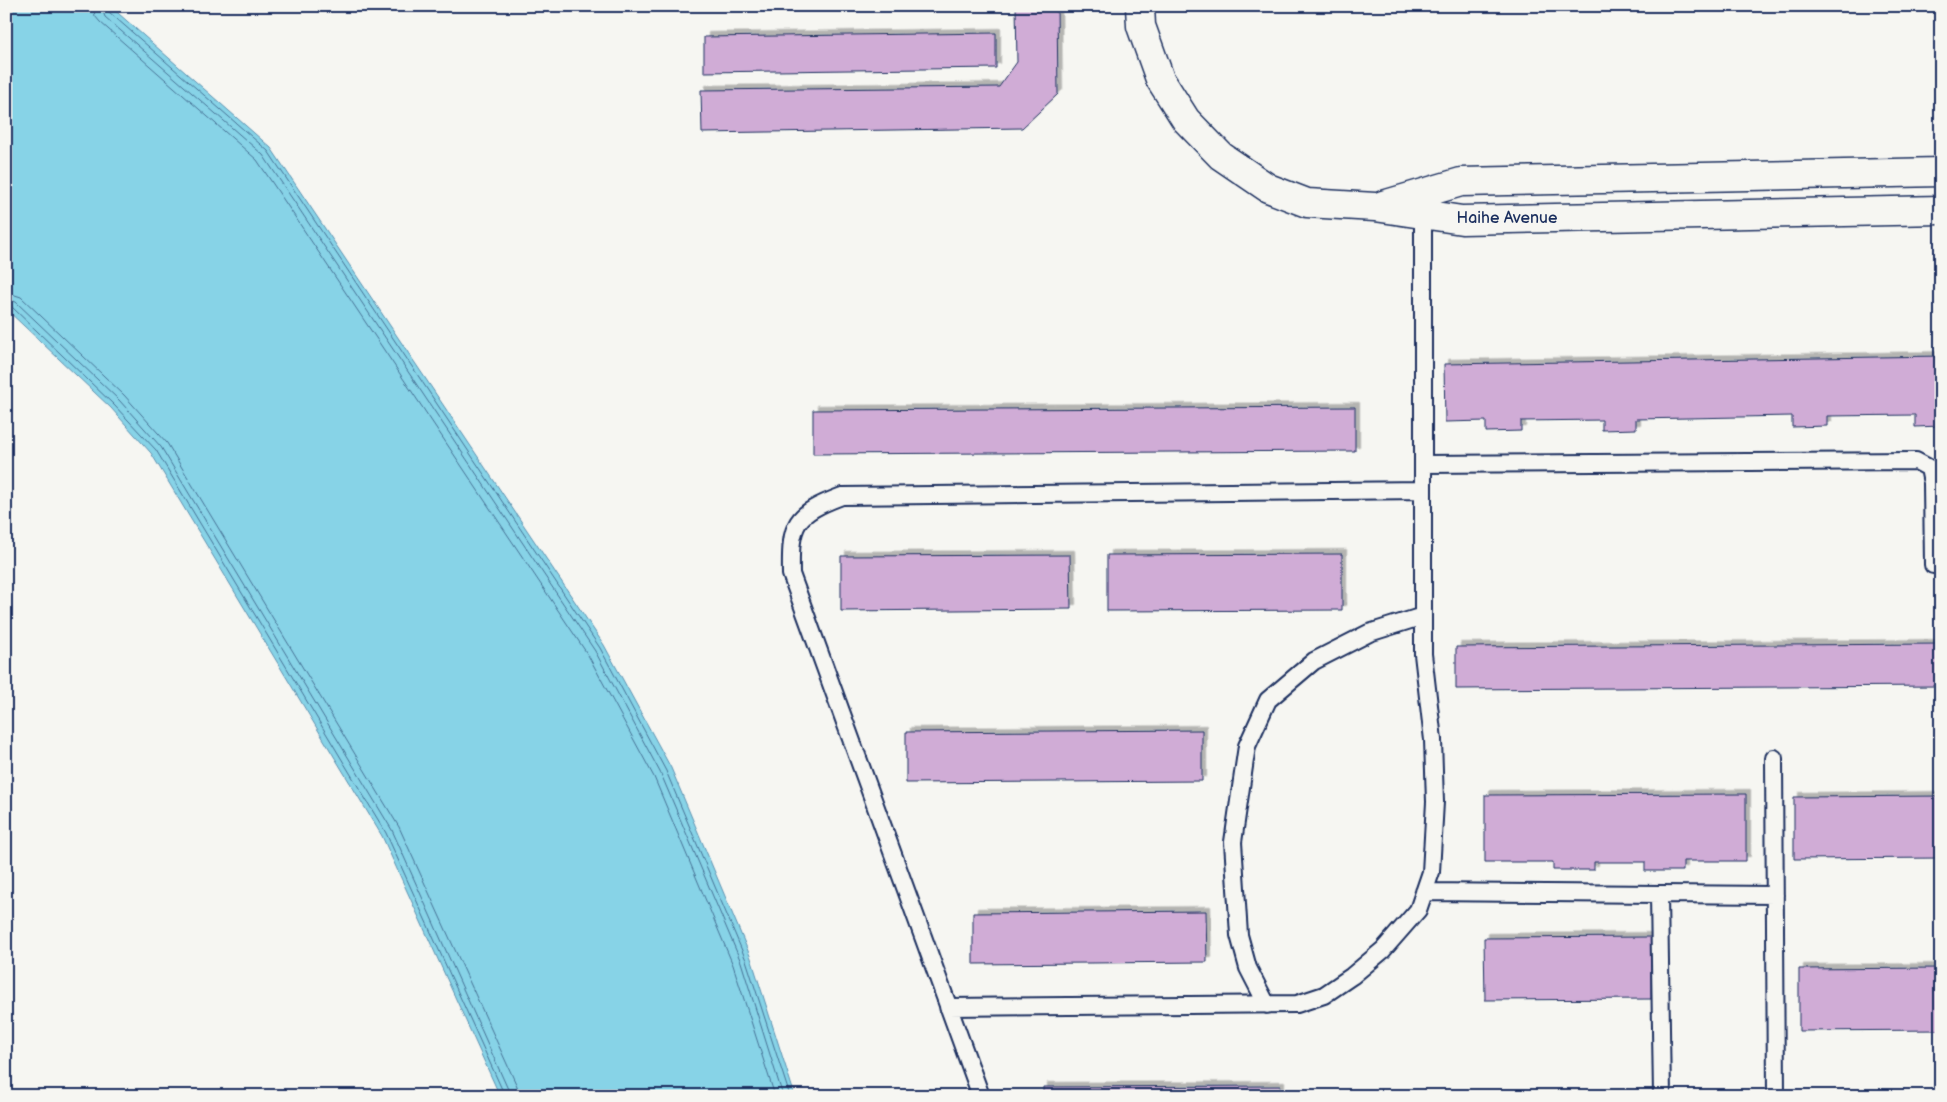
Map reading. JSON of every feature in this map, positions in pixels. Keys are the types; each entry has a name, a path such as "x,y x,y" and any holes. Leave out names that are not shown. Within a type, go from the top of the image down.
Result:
{"street":[{"path":"1140,6 1140,26 1160,79 1186,120 1221,156 1268,188 1307,203 1375,207 1461,182 1941,172"},
{"name":"Haihe Avenue","path":"1375,207 1462,220 1941,210"}],"lane":[{"path":"948,1007 1297,1004 1324,995 1352,976 1383,950 1418,910 1431,872 1434,802 1433,740 1423,654 1422,214"},
{"path":"1423,464 1916,461 1929,468 1932,483 1934,565"},
{"path":"981,1096 791,574 791,546 794,526 815,506 842,496 1423,490"},
{"path":"1267,1005 1248,968 1239,935 1234,842 1247,746 1268,700 1314,661 1369,633 1423,616"},
{"path":"1774,758 1776,1096"},
{"path":"1424,892 1775,895"},
{"path":"1659,894 1662,1096"}],"water":[{"path":"6,6 110,6 271,148 604,645 671,768 751,958 795,1096 500,1096 382,836 151,453 111,408 6,309"}],"building":[{"path":"1016,6 1057,6 1058,94 1022,128 702,133 701,90 999,87 1017,62"},
{"path":"996,33 996,68 704,72 704,37"},
{"path":"1941,356 1941,426 1915,427 1915,415 1827,416 1827,426 1792,427 1792,416 1636,419 1636,429 1602,430 1602,420 1521,421 1521,431 1486,432 1486,421 1445,422 1444,364"},
{"path":"1355,407 1355,451 813,454 813,410"},
{"path":"1342,554 1342,610 1107,611 1107,555"},
{"path":"1070,555 1071,609 841,611 841,556"},
{"path":"1941,644 1941,686 1456,689 1456,647"},
{"path":"1202,730 1202,781 906,783 906,732"},
{"path":"1746,794 1746,861 1683,861 1683,871 1645,871 1645,862 1594,862 1594,870 1553,870 1553,862 1485,862 1485,795"},
{"path":"1941,796 1941,858 1794,859 1794,797"},
{"path":"1206,911 1207,962 973,964 973,913"},
{"path":"1651,937 1651,999 1485,1000 1484,938"},
{"path":"1941,968 1941,1030 1799,1031 1799,969"},
{"path":"1280,1086 1280,1096 1043,1096 1043,1087"},
{"path":"1629,1095 1629,1096 1512,1096"}]}
